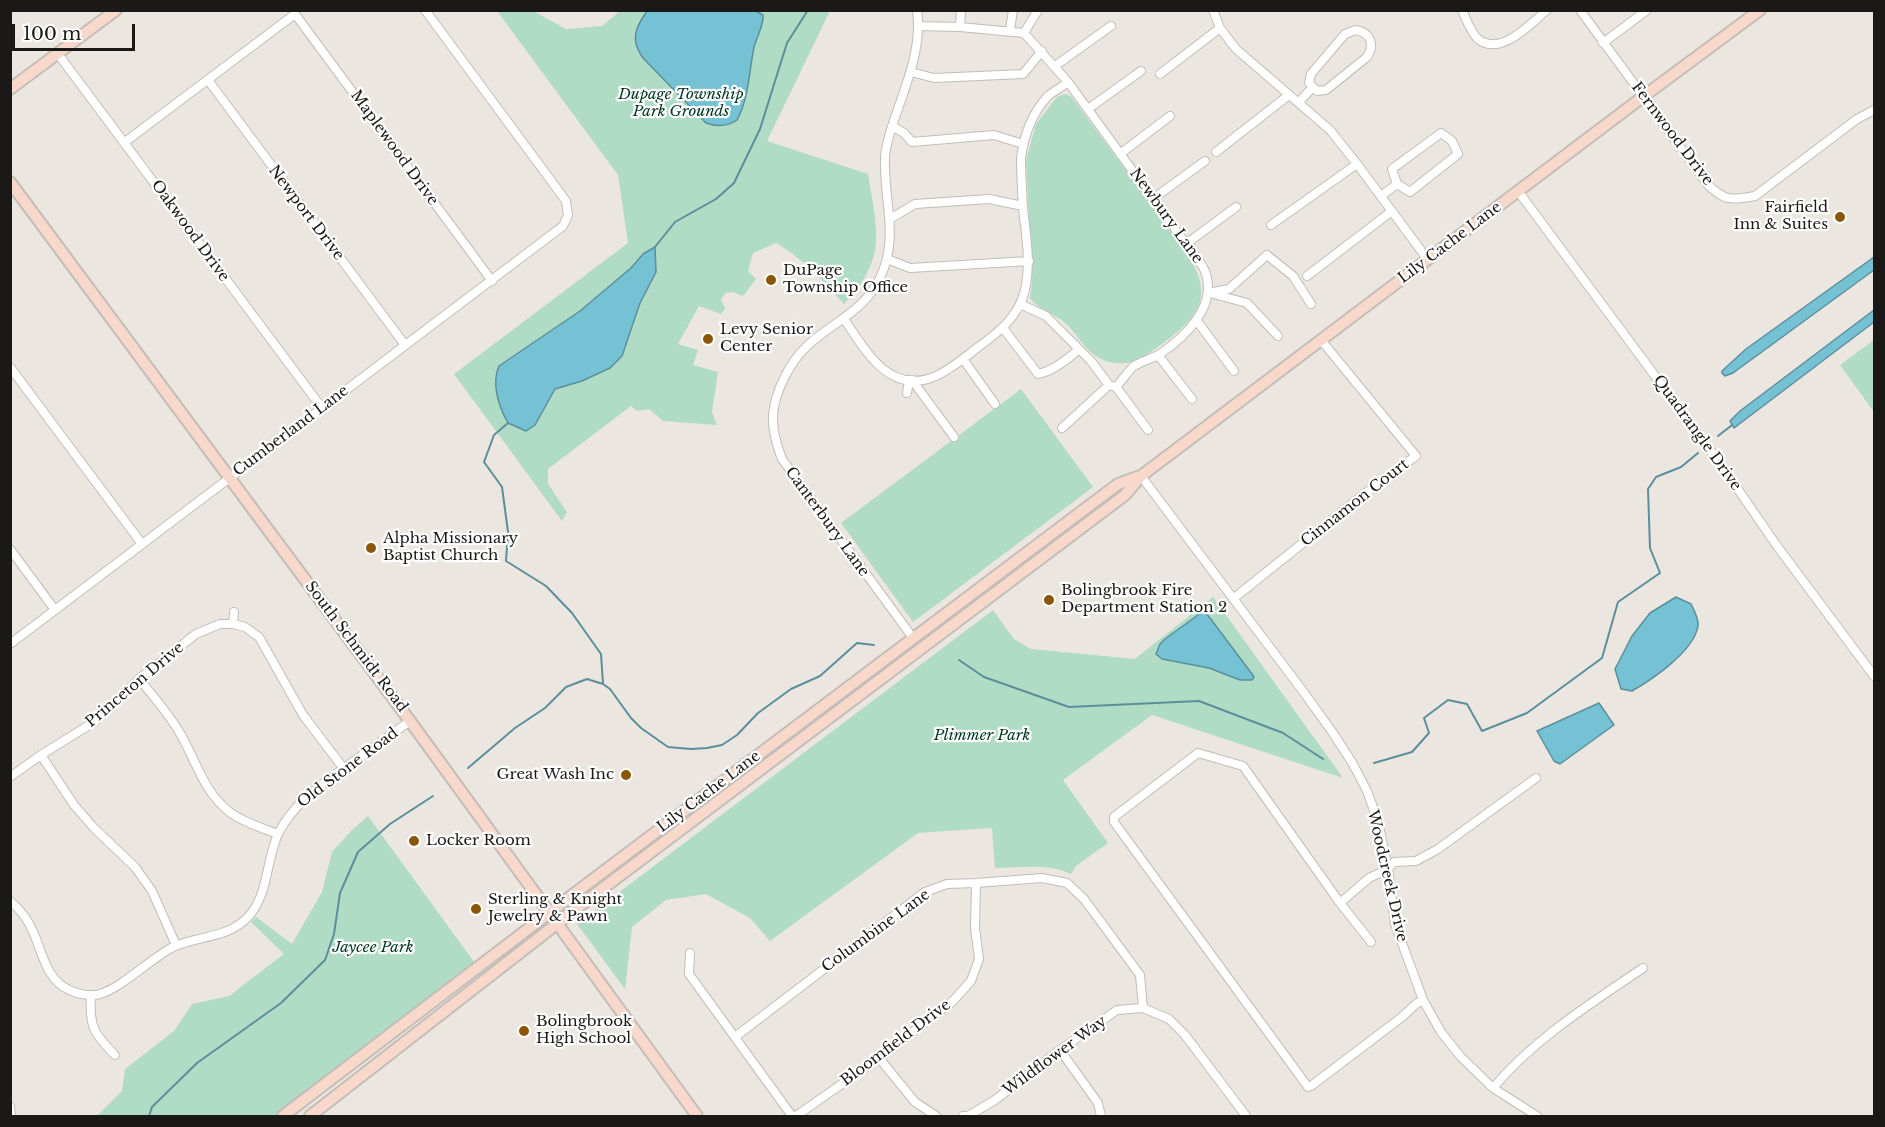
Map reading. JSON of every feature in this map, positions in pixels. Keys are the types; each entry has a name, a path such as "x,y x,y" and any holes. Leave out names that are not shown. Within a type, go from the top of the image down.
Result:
{"street":[{"path":"10,89 116,10"},
{"name":"Cumberland Lane","path":"10,644 563,226 568,215 566,201 425,10"},
{"name":"Canterbury Lane","path":"913,638 782,459 776,443 773,415 781,384 788,369 807,346 844,320 864,302 879,280 887,259 890,219 885,156 916,50 919,26 917,10"},
{"path":"960,27 961,10"},
{"path":"1010,30 1013,10"},
{"path":"919,26 1010,30 1024,33 1038,10"},
{"path":"1213,10 1220,28 1236,49 1330,129 1428,260"},
{"path":"1461,10 1477,38 1488,45 1506,43 1547,10"},
{"name":"Fernwood Drive","path":"1580,10 1708,185 1720,196 1735,200 1755,196 1857,119 1875,110"},
{"path":"1603,43 1647,10"},
{"name":"Lily Cache Lane","path":"310,1116 556,924 1125,495 1141,476 1760,10"},
{"name":"Maplewood Drive","path":"208,80 295,14 492,281"},
{"path":"1055,66 1111,26"},
{"path":"1160,74 1220,28"},
{"path":"1356,30 1368,34 1372,46 1367,57 1326,90 1317,91 1312,88 1309,82 1311,74 1345,34 1356,30"},
{"name":"Newbury Lane","path":"1024,33 1068,82 1205,270 1208,293"},
{"path":"911,72 934,78 1023,74 1042,51"},
{"name":"Oakwood Drive","path":"58,54 322,408"},
{"path":"1088,109 1141,71"},
{"path":"125,142 208,80"},
{"name":"Newport Drive","path":"208,80 405,345"},
{"path":"844,320 876,363 894,376 910,380 926,380 940,375 1003,328 1020,304 1025,289 1029,261 1023,206 1021,158 1023,144 1033,118 1049,96 1068,82"},
{"path":"1299,102 1312,88"},
{"path":"1216,152 1289,94"},
{"path":"1120,154 1170,116"},
{"path":"892,126 904,133 912,142 994,135 1023,144"},
{"path":"1441,133 1452,141 1458,154 1418,186 1410,192 1397,184 1392,169 1441,133"},
{"path":"1154,198 1205,161"},
{"path":"1271,225 1357,164"},
{"name":"South Schmidt Road","path":"10,182 410,721 697,1116"},
{"path":"1381,196 1397,184"},
{"name":"Quadrangle Drive","path":"1518,191 1724,470 1777,546 1875,676"},
{"path":"890,219 915,204 988,199 1023,206"},
{"path":"1186,244 1236,207"},
{"path":"1307,276 1392,211"},
{"path":"1208,293 1229,289 1267,255 1293,276 1311,304"},
{"path":"887,259 910,268 1029,261"},
{"path":"1062,428 1134,366 1158,355 1187,332 1197,321 1206,304 1208,293"},
{"path":"1208,293 1247,303 1278,336"},
{"path":"1020,304 1046,316 1091,361 1148,430"},
{"path":"1197,321 1234,371"},
{"path":"1003,328 1038,374 1057,365 1079,349"},
{"name":"Cinnamon Court","path":"1234,598 1363,495 1416,456 1321,340"},
{"path":"1158,355 1192,399"},
{"path":"963,359 995,405"},
{"path":"10,367 142,544"},
{"path":"907,393 910,380"},
{"path":"910,380 954,437"},
{"name":"Lily Cache Lane","path":"283,1116 548,913 1118,484 1141,476"},
{"name":"Woodcreek Drive","path":"1141,476 1234,598 1333,733 1353,764 1378,821 1388,869 1395,924 1423,1000 1447,1040 1493,1088 1538,1116"},
{"path":"10,549 55,610"},
{"path":"234,612 233,624 252,631 264,642 303,715 344,769"},
{"name":"Princeton Drive","path":"10,777 94,722 140,679 196,634 220,624 233,624"},
{"path":"913,638 921,648"},
{"path":"140,679 174,724 207,788 231,813 278,834"},
{"name":"Old Stone Road","path":"91,995 113,988 177,945 234,929 250,915 261,894 278,834 289,815 301,801 410,721"},
{"path":"1371,942 1340,903 1243,766 1198,753 1113,820 1308,1087 1423,1000"},
{"path":"41,755 75,805 94,828 135,867 152,891 177,945"},
{"path":"1340,903 1369,878 1388,869 1394,862 1416,861 1438,849 1536,778"},
{"name":"Columbine Lane","path":"735,1037 925,892 947,884 1042,878 1067,883 1084,898 1140,975 1143,1008"},
{"name":"Bloomfield Drive","path":"794,1116 879,1058 953,1001 970,981 979,959 975,928 976,883"},
{"path":"10,901 28,920 50,973 57,982 68,989 91,995 92,1024 96,1034 114,1055"},
{"path":"690,953 689,974 794,1116"},
{"path":"1493,1088 1513,1065 1536,1046 1589,1005 1643,968"},
{"path":"1143,1008 1169,1019 1185,1035 1246,1116"},
{"name":"Wildflower Way","path":"963,1116 968,1116 995,1100 1060,1050 1118,1010 1143,1008"},
{"path":"1060,1050 1098,1103 1101,1116"},
{"path":"879,1058 915,1102 936,1116"},
{"path":"10,1106 11,1116"}],"green space":[{"name":"Dupage Township Park Grounds","path":"497,11 533,11 566,29 602,26 620,11 830,11 767,141 868,174 874,212 876,243 873,258 858,288 844,304 804,263 776,243 753,253 748,271 756,279 743,296 733,292 725,293 721,300 725,308 721,314 699,306 678,344 698,350 693,365 718,372 712,412 717,425 663,421 649,409 637,411 631,406 548,469 548,484 567,512 562,521 454,374 628,243 618,175"},
{"path":"1065,94 1071,96 1184,249 1194,265 1199,280 1201,292 1194,315 1173,336 1148,354 1128,363 1106,361 1098,357 1067,325 1036,305 1030,298 1032,283 1026,160 1036,124 1057,97"},
{"path":"1874,340 1874,412 1840,365"},
{"path":"1021,389 1093,487 913,622 841,523"},
{"name":"Plimmer Park","path":"1213,597 1343,778 1152,715 1063,780 1108,843 1076,866 1071,874 1043,867 995,868 992,828 918,833 770,941 750,918 706,894 666,900 632,927 625,989 577,924 993,610 1014,639 1031,649 1135,659"},
{"name":"Jaycee Park","path":"368,816 474,962 275,1116 97,1116 122,1091 125,1069 174,1031 192,1004 229,996 284,954 251,922 256,917 292,944 322,892 332,852"}],"water":[{"path":"754,10 763,15 754,47 746,94 737,120 722,126 706,123 643,58 635,40 639,23 647,11"},
{"path":"655,247 656,272 640,303 622,356 610,368 582,381 555,389 535,425 526,431 508,423 497,395 496,380 499,366 580,311 631,268 643,254"},
{"path":"1874,257 1874,270 1733,373 1725,376 1722,373 1746,349"},
{"path":"1874,310 1874,322 1734,428 1730,421 1740,411"},
{"path":"1676,597 1691,604 1694,609 1698,623 1695,635 1681,654 1661,672 1632,691 1621,689 1615,669 1632,636 1650,613"},
{"path":"1202,612 1210,618 1252,674 1254,677 1252,680 1240,680 1209,668 1162,659 1156,654 1165,639"},
{"path":"1599,703 1614,725 1560,764 1554,761 1537,731"}],"waterway":[{"path":"655,247 675,222 716,199 734,183 760,129 787,43 808,10"},
{"path":"508,423 494,435 484,462 502,487 508,532 506,561 546,586 572,613 601,654 603,684"},
{"path":"1718,436 1732,425"},
{"path":"1374,763 1412,752 1429,733 1424,718 1448,700 1467,704 1482,731 1527,713 1602,658 1618,602 1660,573 1650,548 1648,489 1656,477 1681,467 1698,453"},
{"path":"468,768 515,728 545,708 566,687 587,679 610,689 631,718 668,747 691,749 722,745 737,735 758,713 791,689 820,676 857,643 874,645"},
{"path":"959,660 984,677 1069,707 1199,701 1283,733 1323,759"},
{"path":"149,1116 152,1107 197,1063 281,1003 325,960 334,934 340,893 358,852 390,824 433,796"}],"place":[{"name":"Fairfield Inn & Suites","path":"1840,217"},
{"name":"DuPage Township Office","path":"771,280"},
{"name":"Levy Senior Center","path":"708,339"},
{"name":"Alpha Missionary Baptist Church","path":"371,548"},
{"name":"Bolingbrook Fire Department Station 2","path":"1049,600"},
{"name":"Great Wash Inc","path":"626,775"},
{"name":"Locker Room","path":"414,841"},
{"name":"Sterling & Knight Jewelry & Pawn","path":"476,909"},
{"name":"Bolingbrook High School","path":"524,1031"}]}
